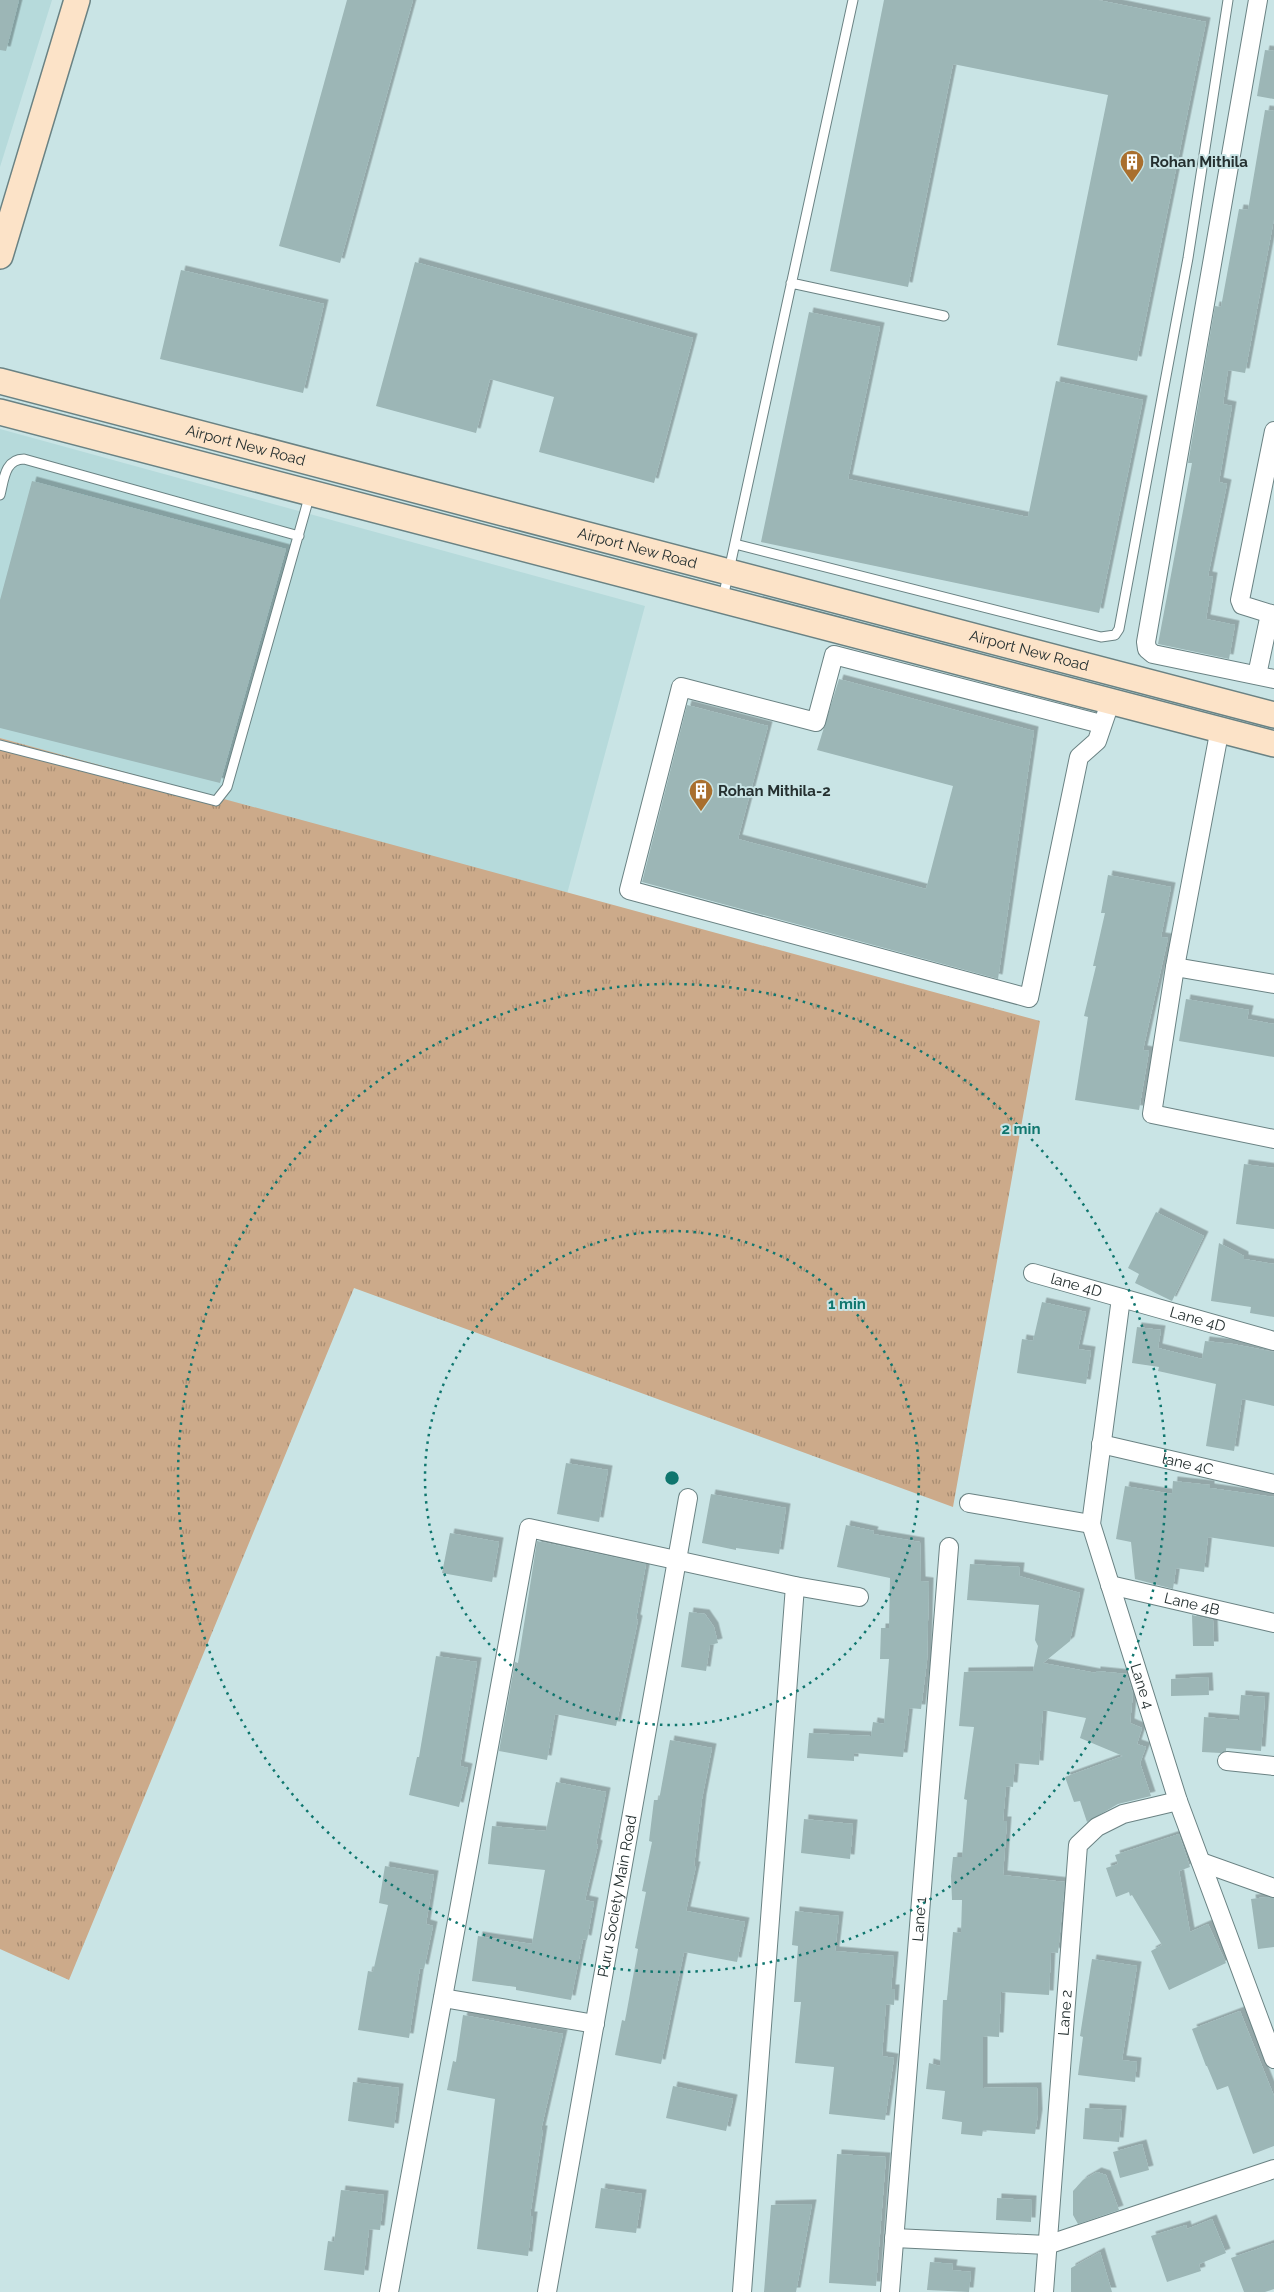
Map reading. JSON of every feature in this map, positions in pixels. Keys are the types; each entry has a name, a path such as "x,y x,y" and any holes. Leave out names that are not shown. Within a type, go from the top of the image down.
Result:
{"main road":[{"path":"0,256 76,0"},
{"name":"Airport New Road","path":"0,381 1274,715"},
{"name":"Airport New Road","path":"0,412 1220,728 1274,744"}],"street":[{"path":"1258,0 1146,642 1147,649 1153,654 1266,677 1272,615 1242,606 1240,600 1274,432"},
{"path":"1101,724 834,655 816,722 681,687 629,890 1029,998 1079,757 1097,742 1101,724 1111,700"},
{"path":"1220,728 1174,967 1152,1114 1274,1140"},
{"path":"1174,967 1274,984"},
{"name":"lane 4D","path":"1033,1273 1121,1298"},
{"name":"Lane 4D","path":"1121,1298 1274,1341"},
{"name":"Lane 4","path":"1121,1298 1091,1524 1178,1801 1274,2059"},
{"name":"lane 4C","path":"1101,1444 1274,1484"},
{"name":"Puru Society Main Road","path":"547,2292 688,1498"},
{"path":"969,1503 1091,1524"},
{"path":"389,2292 528,1528 795,1586 859,1597"},
{"name":"Lane 1","path":"890,2292 949,1547"},
{"name":"Lane 4B","path":"1110,1585 1274,1623"},
{"path":"742,2292 795,1586"},
{"path":"1227,1761 1274,1766"},
{"name":"Lane 2","path":"1044,2292 1078,1845 1096,1827 1123,1814 1178,1801"},
{"path":"1201,1862 1274,1888"},
{"path":"442,1998 595,2024"},
{"path":"894,2238 1047,2245 1274,2169"}],"lane":[{"path":"723,599 853,0"},
{"path":"735,544 1102,637 1114,635 1119,629 1188,258 1228,0"},
{"path":"791,283 944,316"},
{"path":"0,495 1,482 8,465 16,459 24,459 298,536"},
{"path":"0,745 216,801 227,787 310,491"}],"shaded area":[{"path":"0,0 52,0 0,167"},
{"path":"0,429 645,606 567,894 0,738"}],"green space":[{"path":"0,738 1040,1021 953,1507 354,1288 69,1980 0,1949"}],"building":[{"path":"0,0 19,0 6,51 0,50"},
{"path":"347,0 413,0 340,263 279,246"},
{"name":"Rohan Mithila","path":"884,0 1098,0 1206,22 1137,361 1057,345 1108,95 953,64 908,287 830,271"},
{"path":"1265,50 1274,51 1274,99 1257,96"},
{"path":"1265,110 1274,111 1274,219 1245,373 1228,370 1223,404 1232,406 1219,482 1227,484 1208,576 1213,577 1206,619 1235,625 1229,659 1158,644 1192,463 1188,463 1215,306 1221,307 1239,209 1248,210"},
{"path":"415,262 693,338 654,483 539,452 554,397 490,379 476,433 376,406"},
{"path":"181,270 324,304 303,393 160,359"},
{"path":"809,312 880,327 848,479 1028,517 1056,381 1143,400 1099,613 761,542"},
{"path":"32,481 286,549 220,783 0,728 0,600"},
{"name":"Rohan Mithila-2","path":"839,679 1034,731 998,979 642,882 687,705 768,726 738,839 926,889 953,786 817,750"},
{"path":"1108,875 1171,887 1161,937 1168,938 1143,1050 1149,1051 1139,1110 1075,1100 1088,1017 1084,1016 1096,966 1093,966 1105,913 1101,913"},
{"path":"1186,999 1249,1010 1247,1019 1274,1024 1274,1057 1179,1041"},
{"path":"1244,1164 1274,1168 1274,1229 1236,1224"},
{"path":"1156,1212 1204,1236 1172,1301 1135,1283 1139,1274 1128,1268"},
{"path":"1219,1243 1244,1256 1244,1259 1274,1264 1274,1317 1250,1313 1251,1307 1211,1301"},
{"path":"1042,1302 1086,1312 1078,1349 1091,1351 1086,1384 1017,1373 1022,1339 1033,1341"},
{"path":"1137,1327 1161,1330 1158,1348 1202,1359 1205,1341 1274,1352 1274,1406 1242,1399 1234,1451 1206,1446 1216,1384 1158,1371 1159,1367 1132,1363"},
{"path":"566,1463 608,1470 599,1522 557,1514"},
{"path":"1173,1481 1210,1485 1210,1488 1274,1497 1274,1547 1208,1537 1204,1572 1176,1568 1173,1589 1135,1579 1131,1542 1116,1539 1125,1486 1172,1494"},
{"path":"711,1494 786,1508 779,1554 736,1548 736,1550 702,1543"},
{"path":"846,1525 874,1531 873,1534 920,1542 921,1581 929,1582 927,1661 921,1709 909,1708 903,1757 854,1753 854,1761 807,1758 809,1733 871,1736 873,1722 884,1724 889,1659 880,1659 881,1628 889,1628 890,1578 837,1567"},
{"path":"450,1533 499,1542 492,1582 442,1573"},
{"path":"537,1541 646,1564 636,1619 638,1620 616,1726 555,1714 547,1760 499,1751 515,1662 518,1663"},
{"path":"970,1564 1020,1567 1019,1576 1080,1593 1070,1641 1043,1663 1096,1673 1096,1671 1127,1674 1133,1693 1130,1723 1142,1728 1137,1744 1146,1747 1140,1763 1151,1796 1118,1804 1087,1822 1080,1801 1074,1802 1065,1777 1123,1756 1080,1738 1086,1718 1043,1710 1039,1765 1015,1763 1013,1787 1006,1786 1003,1821 1007,1821 1003,1875 1065,1882 1058,1953 1051,1952 1049,1995 1001,1992 999,2037 983,2036 983,2088 1037,2087 1038,2114 1035,2134 983,2130 982,2136 961,2134 962,2122 942,2119 945,2091 926,2089 929,2063 940,2066 943,2000 947,2000 953,1932 961,1933 962,1900 952,1900 951,1876 953,1857 962,1857 967,1800 964,1799 974,1727 959,1726 964,1672 1033,1671 1038,1646 1035,1640 1039,1605 967,1600"},
{"path":"689,1612 705,1614 714,1627 718,1643 710,1645 706,1671 681,1667"},
{"path":"1192,1615 1213,1620 1214,1646 1193,1646"},
{"path":"436,1656 477,1662 460,1766 468,1768 459,1807 409,1795 417,1757 419,1757"},
{"path":"1208,1677 1209,1695 1171,1696 1171,1679"},
{"path":"1241,1695 1265,1697 1261,1751 1226,1748 1226,1751 1221,1753 1202,1752 1204,1717 1239,1720"},
{"path":"670,1740 712,1748 702,1799 694,1866 696,1866 686,1911 745,1922 737,1962 684,1952 661,2064 615,2055 622,2020 625,2021 638,1949 635,1948 646,1892 642,1891 652,1842 649,1841 654,1800 659,1800"},
{"path":"556,1782 606,1792 596,1844 598,1845 585,1900 594,1902 587,1940 583,1939 571,2000 516,1990 516,1987 472,1981 478,1936 532,1944 545,1870 488,1864 492,1826 546,1831"},
{"path":"804,1819 853,1824 850,1859 801,1853"},
{"path":"1179,1834 1190,1867 1179,1871 1190,1932 1208,1924 1226,1963 1169,1990 1151,1951 1162,1945 1132,1895 1130,1896 1129,1892 1116,1897 1106,1868 1118,1864 1115,1855"},
{"path":"385,1866 434,1875 426,1924 433,1926 424,1969 420,1968 409,2038 358,2030 368,1971 373,1972 388,1905 379,1903"},
{"path":"1274,1898 1274,1947 1258,1949 1251,1899"},
{"path":"795,1911 839,1916 835,1951 894,1956 891,1989 895,1989 894,2005 886,2004 882,2056 894,2058 885,2120 829,2114 834,2067 795,2063 801,2002 794,2002 798,1946 792,1945"},
{"path":"1092,1959 1137,1966 1122,2060 1137,2062 1135,2082 1078,2075 1083,2037 1080,2036"},
{"path":"1240,2011 1274,2096 1274,2146 1253,2154 1228,2086 1217,2090 1192,2029"},
{"path":"463,2015 563,2034 541,2130 543,2130 530,2216 533,2216 528,2256 477,2249 495,2099 447,2090 453,2061 456,2062"},
{"path":"353,2082 399,2088 394,2128 348,2121"},
{"path":"673,2086 733,2099 726,2131 666,2118"},
{"path":"1085,2108 1122,2110 1119,2142 1083,2139"},
{"path":"1142,2144 1149,2170 1120,2178 1113,2152"},
{"path":"837,2154 886,2157 876,2286 829,2283"},
{"path":"1097,2172 1106,2175 1119,2210 1078,2224 1073,2215 1073,2191 1083,2180"},
{"path":"601,2188 642,2194 636,2233 595,2228"},
{"path":"341,2190 384,2195 380,2230 369,2229 364,2275 324,2270 328,2241 334,2242"},
{"path":"997,2198 1032,2200 1031,2222 996,2220"},
{"path":"812,2204 796,2292 764,2292 771,2205"},
{"path":"1212,2219 1226,2253 1199,2264 1201,2271 1167,2282 1151,2236 1186,2225 1187,2229"},
{"path":"1274,2243 1274,2289 1265,2292 1244,2292 1231,2258"},
{"path":"1100,2252 1112,2292 1071,2292 1071,2268"},
{"path":"930,2262 953,2264 952,2270 971,2272 969,2292 927,2290"}],"place":[{"name":"Rohan Mithila","path":"1132,183"},
{"name":"Rohan Mithila-2","path":"701,812"}]}
